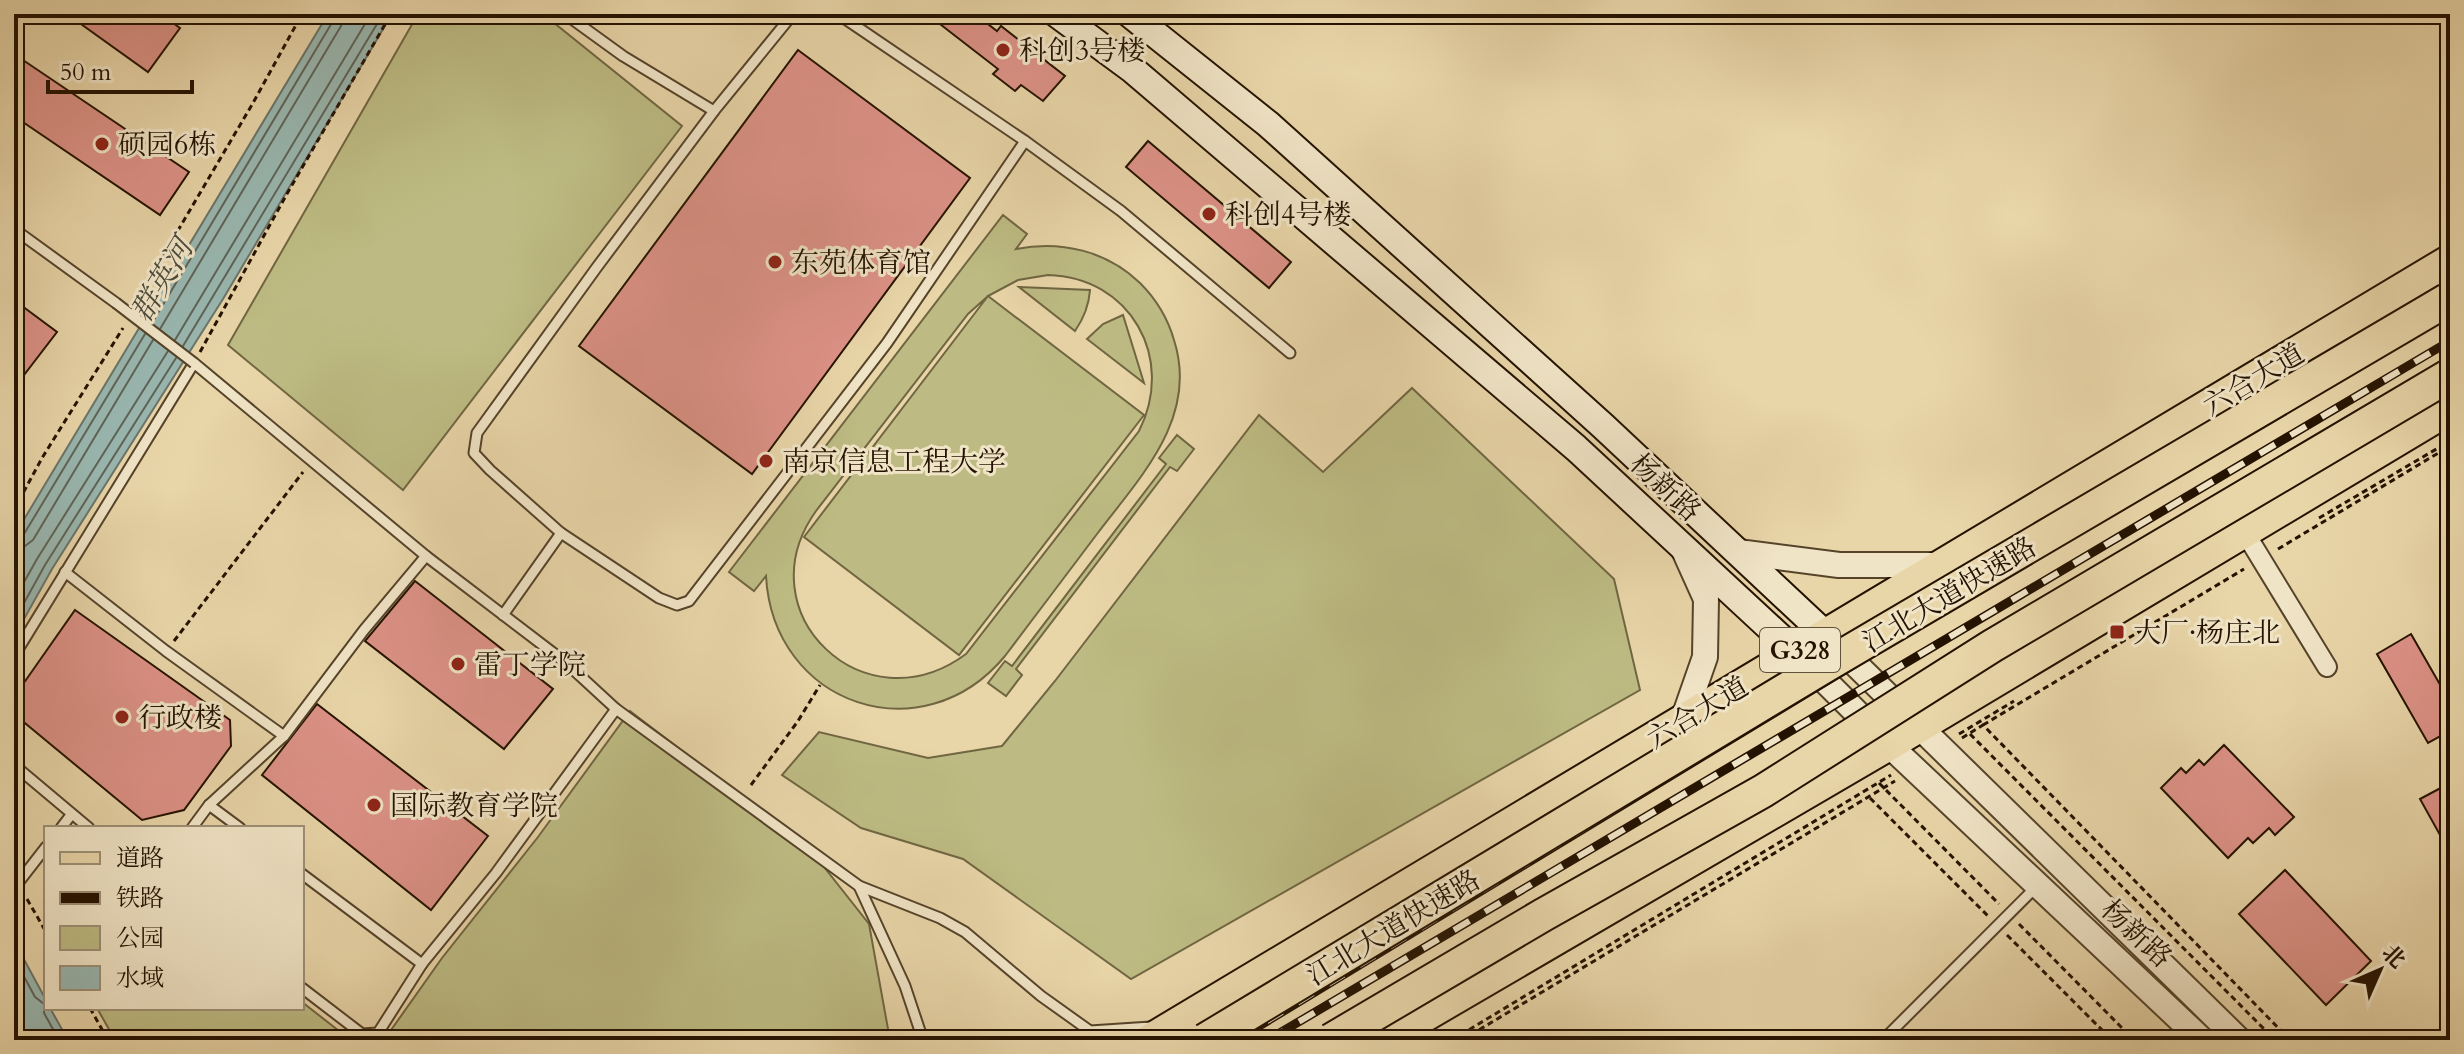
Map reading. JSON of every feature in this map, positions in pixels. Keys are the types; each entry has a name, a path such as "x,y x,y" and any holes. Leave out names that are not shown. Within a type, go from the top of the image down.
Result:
{"highway":[{"name":"江北大道快速路","path":"1205,1040 1825,666 2447,300"},
{"path":"1331,1040 1543,915 1763,791 1992,646 2450,375"}],"main road":[{"name":"杨新路","path":"1057,14 1133,70 1576,448 1796,652"},
{"name":"杨新路","path":"1130,14 1268,124 1603,426 1826,635"},
{"name":"六合大道","path":"1162,1033 2450,260"},
{"path":"1384,1040 1889,745 2450,409"}],"street":[{"path":"2244,531 2327,667"},
{"path":"1682,546 1706,599 1705,657 1683,720"},
{"path":"1738,552 1839,565 1943,565"},
{"name":"杨新路","path":"1826,635 2239,1040"},
{"name":"杨新路","path":"1796,652 1889,745 2202,1040"}],"lane":[{"path":"565,14 623,56 714,111"},
{"path":"793,14 714,111 477,433 474,453 490,470 561,533 659,598 677,605 689,601 887,343 1025,141"},
{"path":"838,14 1025,141 1121,211 1290,353"},
{"path":"14,229 194,363 426,556 565,662 616,709 859,886 940,918 965,932 1041,996 1090,1031 1162,1033"},
{"path":"14,656 194,363"},
{"path":"503,615 561,533"},
{"path":"193,826 209,805 284,736 364,630 426,556"},
{"path":"65,572 166,651 284,736"},
{"path":"304,990 362,1034 378,1033 422,964 496,873 616,709"},
{"path":"14,765 86,826"},
{"path":"209,805 237,826"},
{"path":"63,826 71,815"},
{"path":"15,890 44,850"},
{"path":"304,876 422,964"},
{"path":"1883,1040 2039,885"},
{"path":"859,886 905,986 923,1040"}],"path":[{"path":"14,510 42,458 125,326 129,313 246,116 302,14"},
{"path":"194,363 391,14"},
{"path":"1941,750 2450,446"},
{"path":"166,651 313,460"},
{"path":"751,785 820,685"},
{"path":"1983,725 2290,1040"},
{"path":"1968,732 2275,1040"},
{"path":"1462,1040 1870,798 1914,768"},
{"path":"15,890 44,929"},
{"path":"91,1010 108,1040"},
{"path":"14,1024 23,1040"}],"green space":[{"path":"418,14 543,14 682,126 403,490 228,345"},
{"path":"1003,215 1027,234 1016,249 1066,247 1098,256 1140,283 1161,310 1174,340 1180,368 1179,395 1161,445 1131,491 1005,656 971,687 934,704 895,709 857,702 823,684 795,657 775,621 766,576 754,591 729,572","holes":["1048,275 1077,279 1102,290 1123,306 1138,326 1148,350 1152,376 1149,403 1139,431 966,654 928,674 890,678 855,669 826,649 805,621 794,587 797,550 816,511 968,314 988,296 1018,280"]},
{"path":"1019,287 1090,290 1086,311 1075,331"},
{"path":"988,296 1144,415 959,655 804,537"},
{"path":"1123,315 1144,383 1087,339 1103,324"},
{"path":"1412,388 1614,579 1640,690 1131,979 963,859 861,828 782,775 819,732 928,758 1002,746 1259,415 1323,472"},
{"path":"1177,435 1194,449 1177,471 1170,467 1016,669 1022,675 1006,696 988,683 1005,661 1012,666 1166,464 1159,458"},
{"path":"630,711 809,848 869,924 890,1040 384,1040 442,958 538,837"},
{"path":"304,1004 348,1038 368,1040 115,1040 98,1010 304,1010"}],"water":[{"path":"328,14 392,14 223,299 52,569 14,637 14,536"},
{"path":"14,941 44,996 44,1010 51,1010 68,1040 19,1040 14,1031"}],"building":[{"path":"67,14 160,14 180,28 148,72"},
{"name":"科创3号楼","path":"927,14 975,14 997,31 1001,26 1065,76 1043,101 1021,85 1015,91 993,74 998,69"},
{"name":"东苑体育馆","path":"798,50 970,178 752,474 579,346"},
{"name":"硕园6栋","path":"14,54 189,172 160,215 14,116"},
{"name":"科创4号楼","path":"1148,141 1291,262 1269,288 1126,167"},
{"path":"14,300 57,332 14,388"},
{"name":"雷丁学院","path":"415,581 553,689 504,749 365,641"},
{"name":"行政楼","path":"75,610 230,720 231,746 184,810 142,820 14,714 14,697"},
{"path":"2411,634 2450,702 2450,731 2428,743 2377,654"},
{"name":"国际教育学院","path":"317,704 488,836 431,910 262,775"},
{"path":"2224,745 2294,817 2275,835 2269,828 2253,843 2248,838 2228,858 2161,788 2181,768 2186,773 2199,760 2204,765"},
{"path":"2450,783 2450,853 2420,799"},
{"path":"2285,870 2371,961 2326,1005 2239,914"}],"railway":[{"path":"1236,1040 1988,583 2450,311"},
{"path":"1268,1040 2450,341"}],"place":[{"name":"科创3号楼","path":"1003,50"},
{"name":"硕园6栋","path":"102,144"},
{"name":"科创4号楼","path":"1209,214"},
{"name":"东苑体育馆","path":"775,262"},
{"name":"南京信息工程大学","path":"766,461"},
{"name":"大厂·杨庄北","path":"2117,632"},
{"name":"雷丁学院","path":"458,664"},
{"name":"行政楼","path":"122,717"},
{"name":"国际教育学院","path":"374,805"}],"water label":[{"name":"群英河","path":"162,280"}]}
